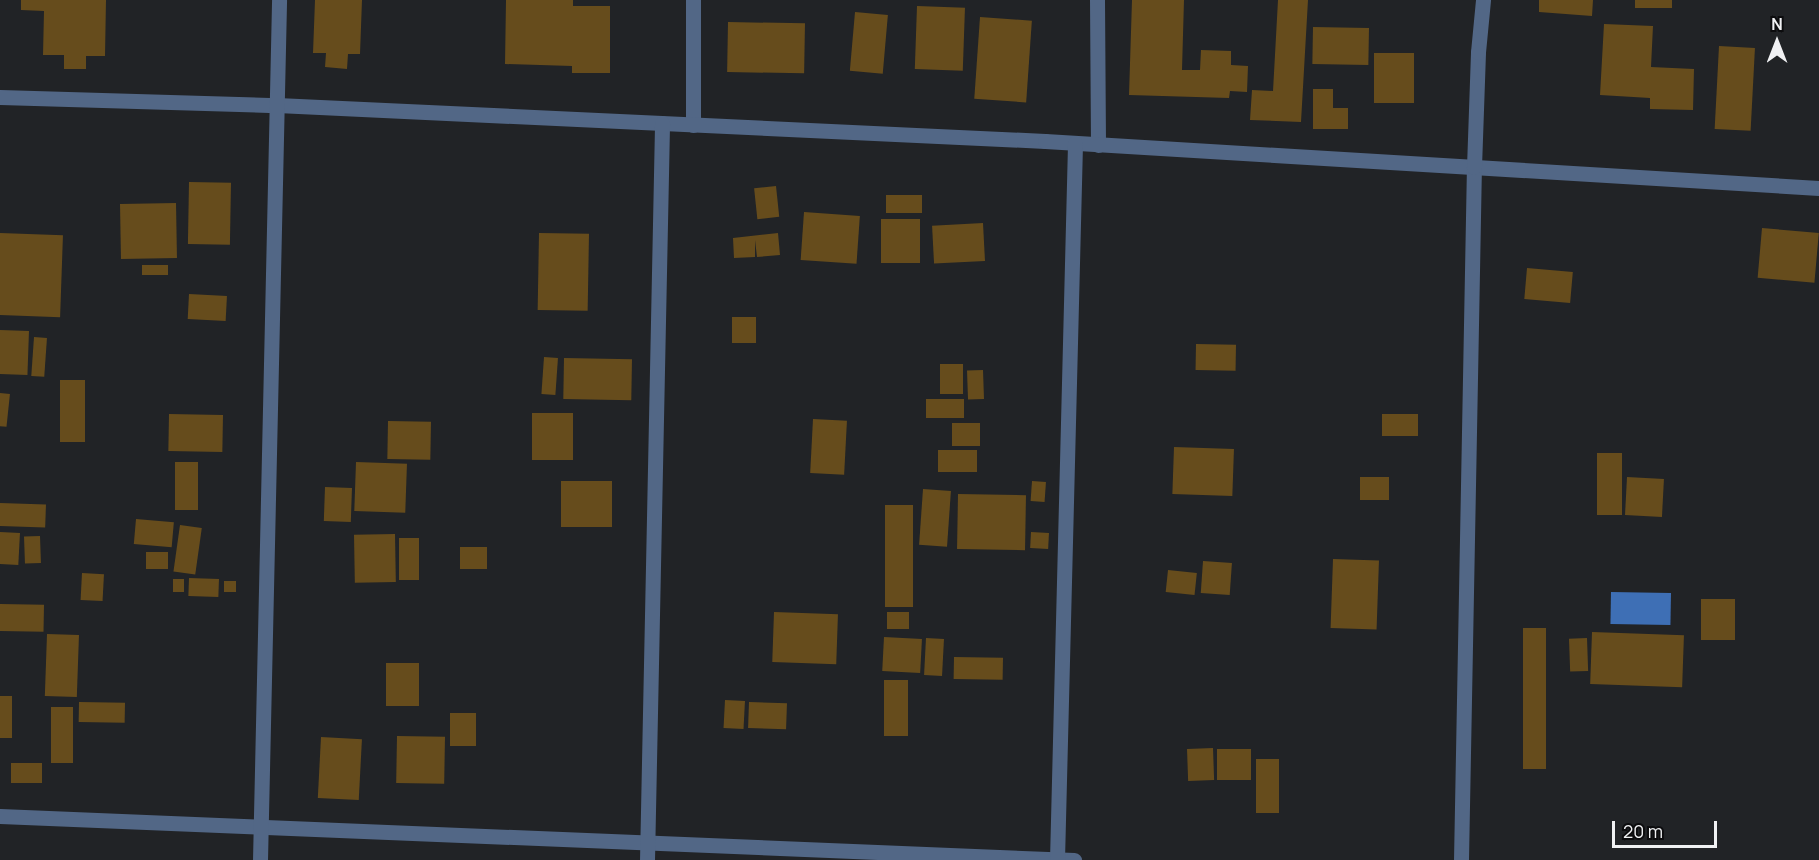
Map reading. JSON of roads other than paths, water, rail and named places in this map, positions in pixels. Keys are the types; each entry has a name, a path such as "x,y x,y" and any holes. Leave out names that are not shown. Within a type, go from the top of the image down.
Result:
{"street":[{"path":"260,860 279,0"},
{"path":"693,0 693,125"},
{"path":"1096,0 1098,145"},
{"path":"1461,860 1474,167 1478,52 1483,0"},
{"path":"0,97 277,105 1075,143 1819,188"},
{"path":"647,860 662,123"},
{"path":"1057,860 1075,143"},
{"path":"0,816 1074,860"}],"water":[{"path":"1611,592 1671,593 1670,625 1610,624"}]}
